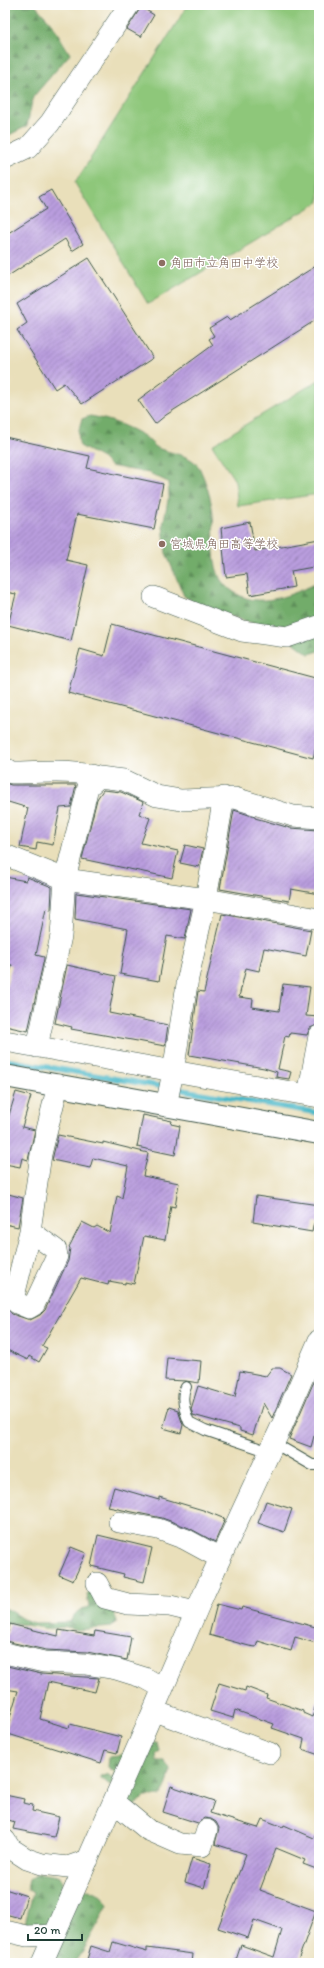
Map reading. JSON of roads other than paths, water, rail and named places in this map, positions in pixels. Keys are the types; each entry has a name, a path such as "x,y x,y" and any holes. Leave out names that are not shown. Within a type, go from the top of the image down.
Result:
{"street":[{"path":"5,159 28,148 50,123 129,5"},
{"path":"154,597 242,631 287,637 319,626"},
{"path":"5,769 11,773 60,771 85,773 99,777 124,780 157,796 181,800 224,797 246,800 294,816 319,818"},
{"path":"37,1047 61,936 65,878 88,787 99,777"},
{"path":"166,1106 188,978 206,899 224,797"},
{"path":"7,860 65,878 206,899 319,919"},
{"path":"5,1041 313,1096 319,1036"},
{"path":"5,1076 319,1133"},
{"path":"30,1231 41,1154 58,1085"},
{"path":"42,1963 220,1558 272,1447 319,1340"},
{"path":"119,1522 158,1529 185,1539 220,1558"},
{"path":"97,1583 105,1598 128,1604 170,1606 196,1612"},
{"path":"5,1653 44,1662 85,1664 116,1669 146,1678 163,1688"},
{"path":"154,1711 270,1753"},
{"path":"114,1802 148,1830 180,1844 202,1846 207,1830"},
{"path":"5,1840 10,1848 27,1859 42,1864 68,1867 88,1860"},
{"path":"5,1931 27,1936 54,1935"}],"lane":[{"path":"186,1387 184,1391 184,1405 189,1422 211,1432 272,1447 312,1465 319,1465"}],"waterway":[{"path":"5,1060 319,1113"}],"place":[{"name":"角田市立角田中学校","path":"162,263"},
{"name":"宮城県角田高等学校","path":"162,544"}]}
